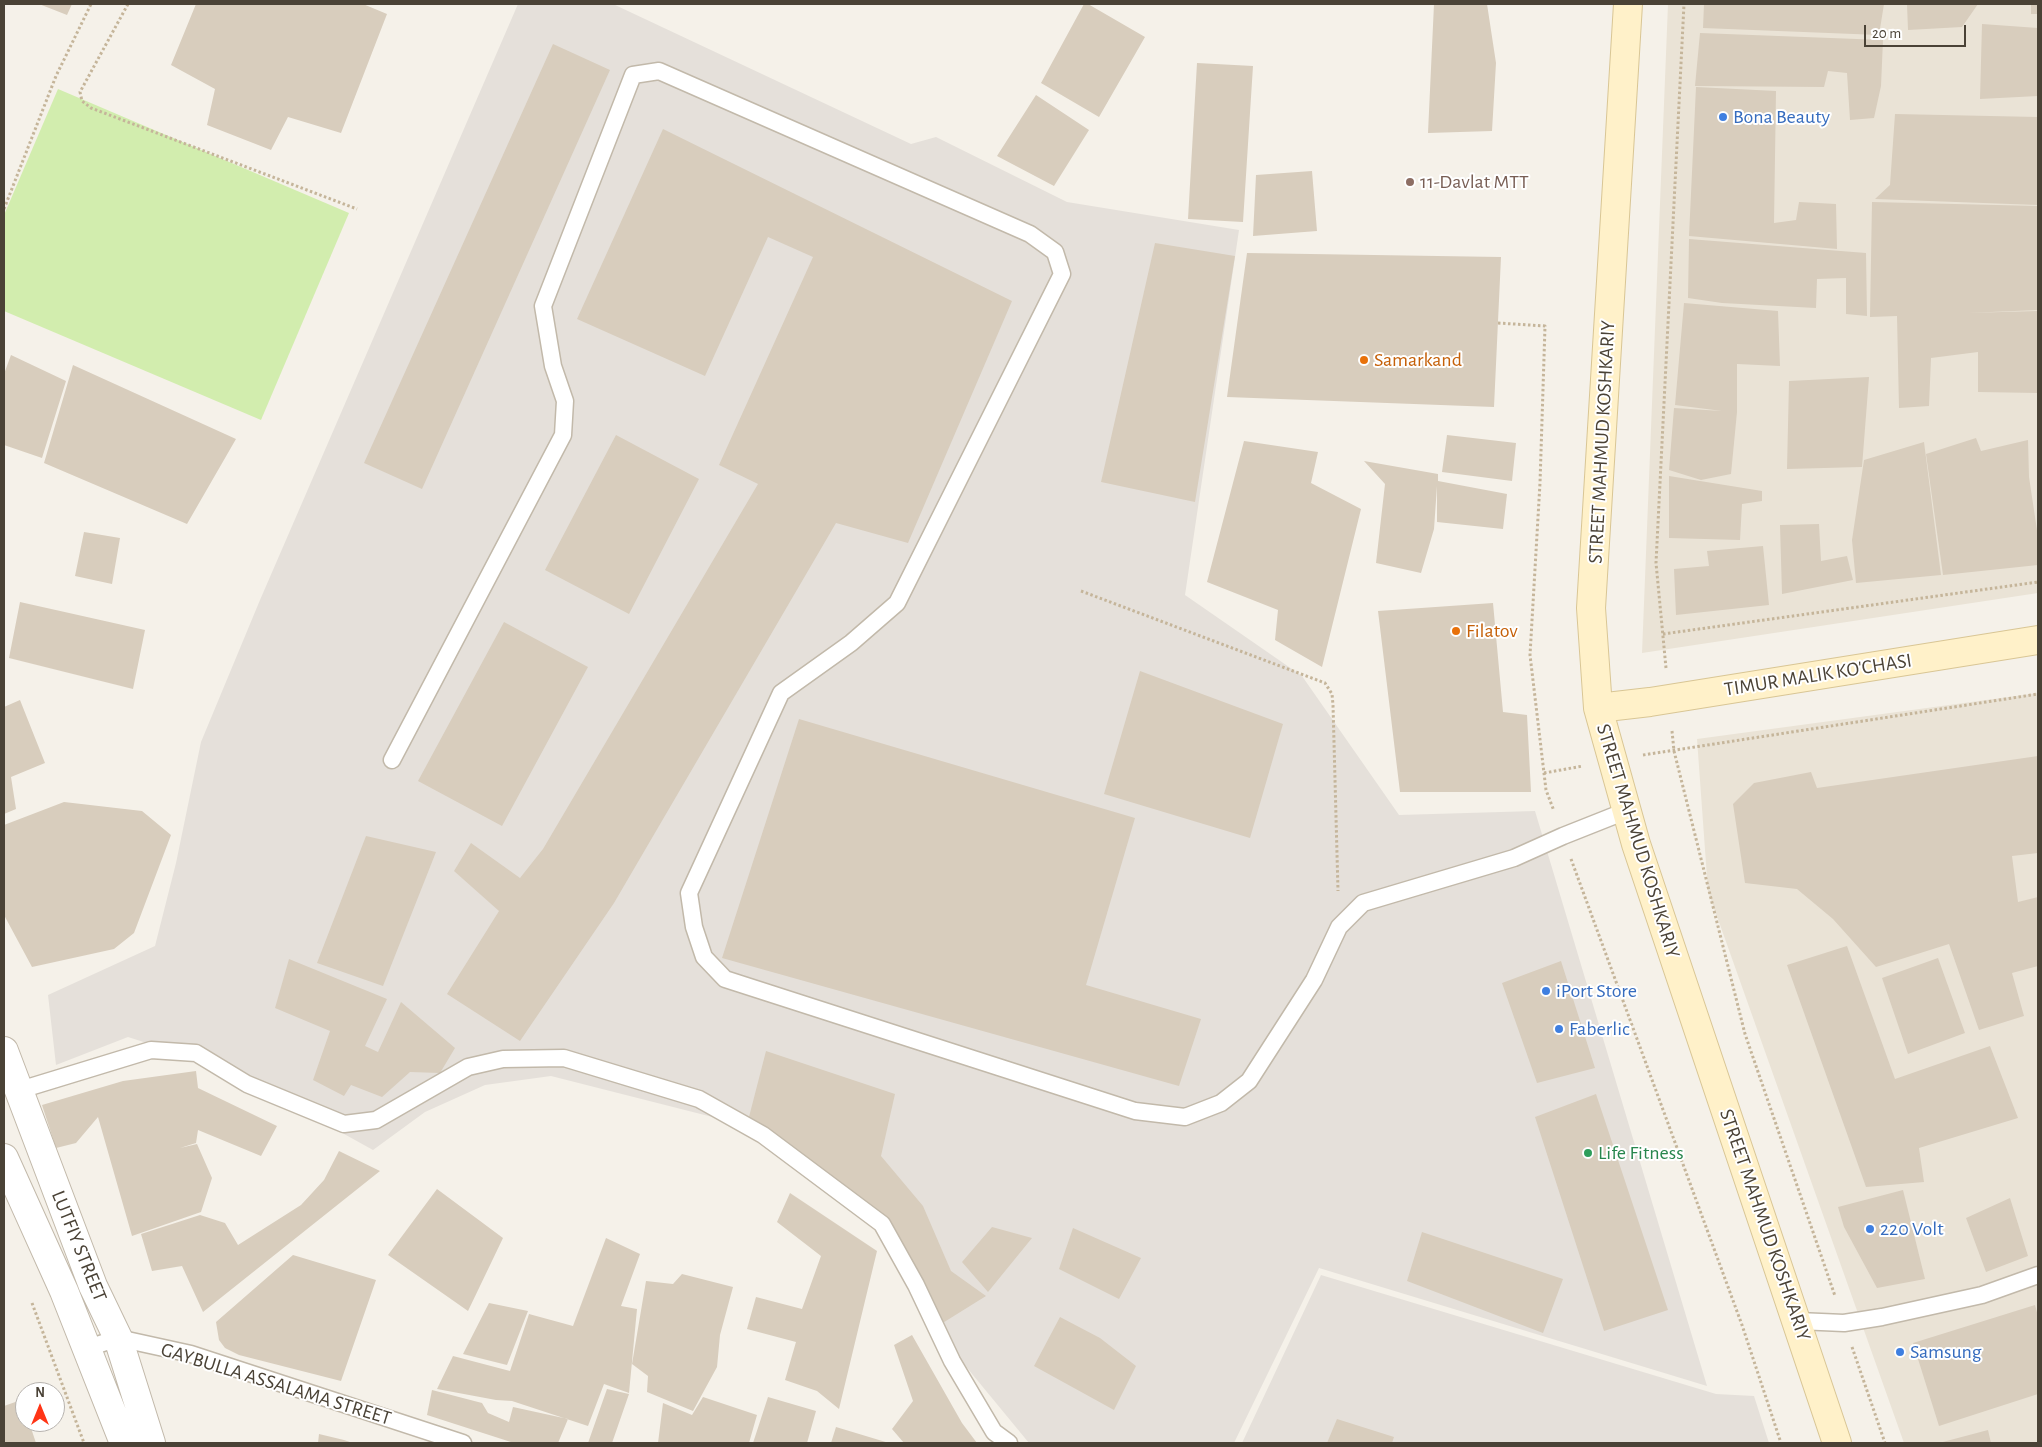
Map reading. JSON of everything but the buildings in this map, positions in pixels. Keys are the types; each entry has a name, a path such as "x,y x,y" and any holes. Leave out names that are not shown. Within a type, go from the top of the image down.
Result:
{"main road":[{"name":"STREET MAHMUD KOSHKARIY","path":"1628,4 1592,608 1598,708 1626,811 1798,1321 1837,1443"},
{"name":"TIMUR MALIK KO'CHASI","path":"1598,708 1669,699 2038,640"}],"street":[{"name":"LUTFIY STREET","path":"4,1051 93,1286 118,1338 151,1443"},
{"name":"LUTFIY STREET","path":"4,1158 64,1291 124,1443"}],"lane":[{"path":"392,760 563,436 565,401 553,366 542,306 633,75 659,71 1030,234 1055,252 1062,274 897,603 851,643 780,693 689,893 694,927 704,957 725,979 1135,1111 1185,1117 1221,1103 1249,1081 1314,980 1339,927 1363,903 1514,858 1562,836 1626,811"},
{"path":"20,1090 151,1050 196,1053 247,1084 344,1124 376,1120 468,1067 503,1059 564,1058 699,1099 763,1135 882,1224 916,1285 952,1361 994,1432 1010,1443"},
{"path":"1798,1321 1844,1323 1882,1317 1982,1295 2038,1275"},
{"path":"88,1348 118,1338"},
{"name":"GAYBULLA ASSALAMA STREET","path":"118,1338 190,1354 463,1443"}],"path":[{"path":"4,209 56,76 92,4"},
{"path":"128,4 80,92 82,101 91,108 357,209"},
{"path":"1684,4 1656,563 1674,751 1745,1034 1885,1443"},
{"path":"1498,323 1545,326 1540,482 1530,655 1546,790 1739,1316 1781,1443"},
{"path":"1662,634 2038,582"},
{"path":"1081,591 1324,683 1332,694 1333,705 1339,927"},
{"path":"1674,751 2038,694"},
{"path":"31,1299 84,1443"}],"shaded area":[{"path":"518,4 613,4 911,144 936,137 1067,202 1239,230 1185,595 1302,676 1399,815 1535,811 1707,1386 1319,1268 1234,1443 1029,1443 940,1335 882,1228 740,1124 551,1076 485,1085 425,1112 373,1150 225,1068 128,1037 56,1065 48,995 155,946 176,863 201,742 260,600"},
{"path":"1668,4 2038,4 2038,593 1642,653"},
{"path":"2038,693 2038,1443 1904,1443 1708,891 1697,739"},
{"path":"1321,1275 1716,1394 1754,1396 1769,1443 1242,1443"}],"green space":[{"path":"58,89 349,213 261,420 4,311 4,215"}],"place":[{"name":"Bona Beauty","path":"1723,117"},
{"name":"11-Davlat MTT","path":"1410,182"},
{"name":"Samarkand","path":"1364,360"},
{"name":"Filatov","path":"1456,631"},
{"name":"iPort Store","path":"1546,991"},
{"name":"Faberlic","path":"1559,1029"},
{"name":"Life Fitness","path":"1588,1153"},
{"name":"220 Volt","path":"1870,1229"},
{"name":"Samsung","path":"1900,1352"}]}
